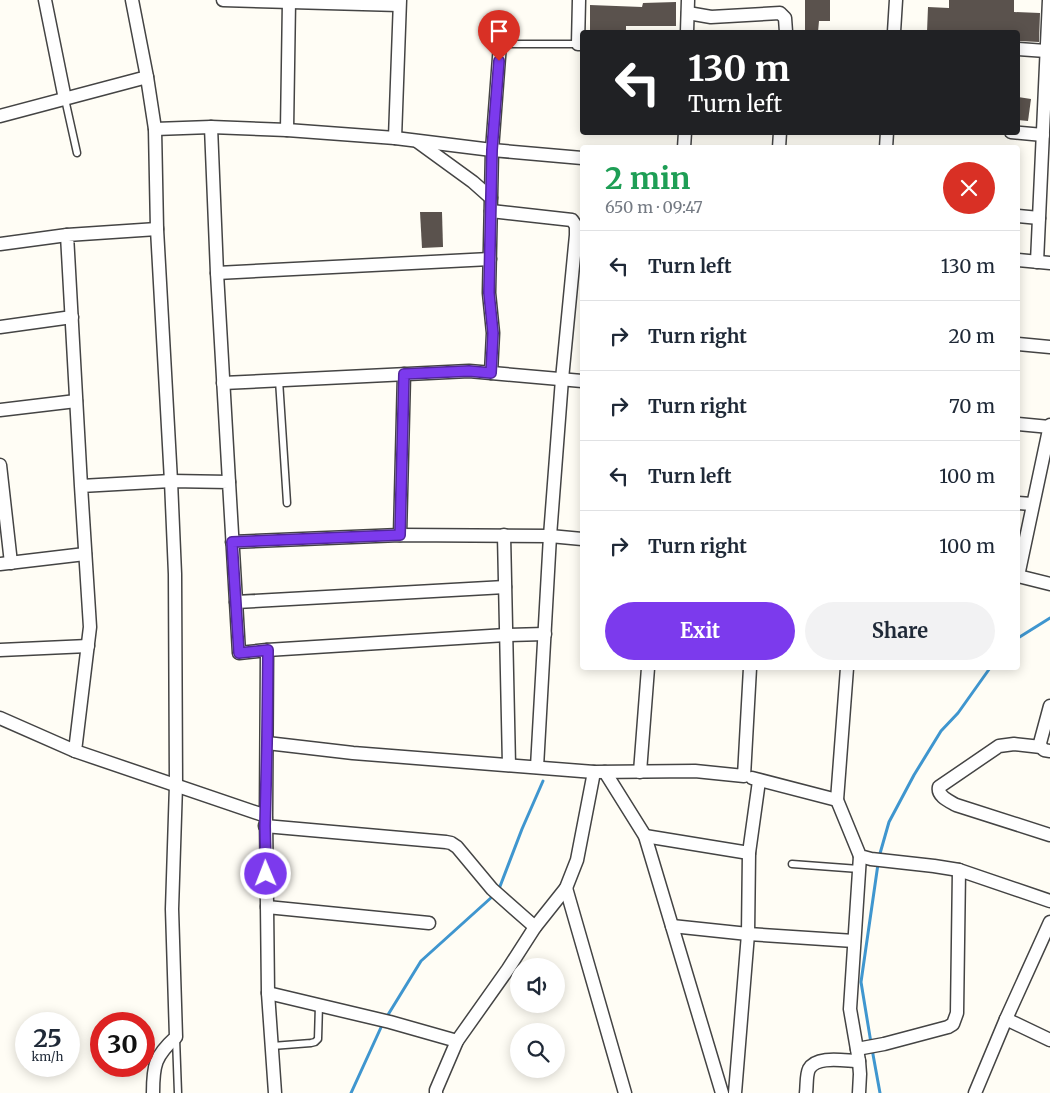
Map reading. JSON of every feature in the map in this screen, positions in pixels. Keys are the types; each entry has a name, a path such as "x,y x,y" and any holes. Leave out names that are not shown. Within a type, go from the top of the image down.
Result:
{"street":[{"path":"46,0 65,99"},
{"path":"132,0 155,129 157,229 171,481 174,574 176,786 172,909 176,1037 157,1058 153,1075 153,1093"},
{"path":"223,0 399,3 395,138"},
{"path":"579,0 580,44"},
{"path":"894,30 896,0"},
{"path":"1037,262 1049,0"},
{"path":"287,130 289,2"},
{"path":"688,6 688,30"},
{"path":"688,6 700,16 711,17 780,13 785,18 786,30"},
{"path":"491,373 493,333 489,293 492,150 500,44"},
{"path":"1020,49 1046,51"},
{"path":"0,116 147,77"},
{"path":"155,129 211,127 287,130 395,138 492,150 580,158"},
{"path":"211,127 216,273 239,653 545,634"},
{"path":"1020,133 1043,135"},
{"path":"416,140 467,177 491,204 572,220 576,226 550,536 537,767"},
{"path":"1020,216 1039,218"},
{"path":"0,244 67,235 157,229"},
{"path":"67,235 90,628 75,751"},
{"path":"216,273 490,259"},
{"path":"1020,260 1050,263"},
{"path":"0,327 72,317"},
{"path":"1020,344 1050,347"},
{"path":"223,383 469,371 580,381"},
{"path":"400,535 404,374"},
{"path":"0,410 76,401"},
{"path":"1020,424 1050,426 1020,566"},
{"path":"0,465 5,564 85,554"},
{"path":"81,486 171,481 229,482"},
{"path":"1020,503 1032,504"},
{"path":"232,542 400,535 504,535 580,539"},
{"path":"504,535 509,765"},
{"path":"1020,576 1050,584"},
{"path":"236,602 505,587"},
{"path":"0,650 88,646"},
{"path":"268,650 265,821 268,993 275,1093"},
{"path":"640,772 648,670"},
{"path":"744,776 750,670"},
{"path":"847,670 837,800 865,858"},
{"path":"1045,749 1040,743 1050,706"},
{"path":"0,718 75,751 176,786 265,821 451,843 496,893 535,927"},
{"path":"267,743 353,753 600,772 695,771 744,776 837,800"},
{"path":"1045,749 1014,744 999,746 939,787 938,790 939,794 956,805 1050,835"},
{"path":"600,772 644,836 722,1093"},
{"path":"436,1093 457,1041 535,927 566,888 577,860 600,772"},
{"path":"735,1093 748,934 749,853 759,781"},
{"path":"644,836 749,853"},
{"path":"865,858 959,870 1050,901"},
{"path":"859,1093 861,1052 850,1009 859,869 865,858"},
{"path":"806,1093 808,1070 813,1064 821,1060 861,1052 953,1024 957,1013 959,870"},
{"path":"566,888 625,1093"},
{"path":"267,907 429,923"},
{"path":"977,1092 1006,1019 1050,922"},
{"path":"672,926 748,934 854,941"},
{"path":"268,993 385,1021 457,1041"},
{"path":"1006,1019 1050,1040"}],"lane":[{"path":"500,44 580,44"},
{"path":"65,99 77,152"},
{"path":"279,380 287,503"},
{"path":"792,864 859,869"},
{"path":"272,1046 315,1042 318,1039 319,1005"},
{"path":"176,1037 178,1093"}],"building":[{"path":"805,0 830,0 830,21 819,21 818,30 805,30"},
{"path":"949,0 1014,0 1014,12 1040,13 1039,42 1020,41 1020,30 927,30 928,7 949,8"},
{"path":"676,2 676,26 626,26 626,30 590,30 590,5 642,7 643,3"},
{"path":"1020,97 1031,99 1028,121 1020,120"},
{"path":"420,212 442,212 443,247 422,248"}],"waterway":[{"path":"1020,637 1050,618"},
{"path":"879,857 889,822 914,775 941,731 958,713 989,670"},
{"path":"499,889 543,781"},
{"path":"871,1043 861,982 878,864"},
{"path":"386,1018 421,961 493,896"},
{"path":"351,1093 383,1023"},
{"path":"872,1049 880,1093"}],"route":[{"path":"266,874 268,650 239,653 232,542 400,535 404,374 469,371 491,373 493,333 489,293 492,150 499,61"}]}
